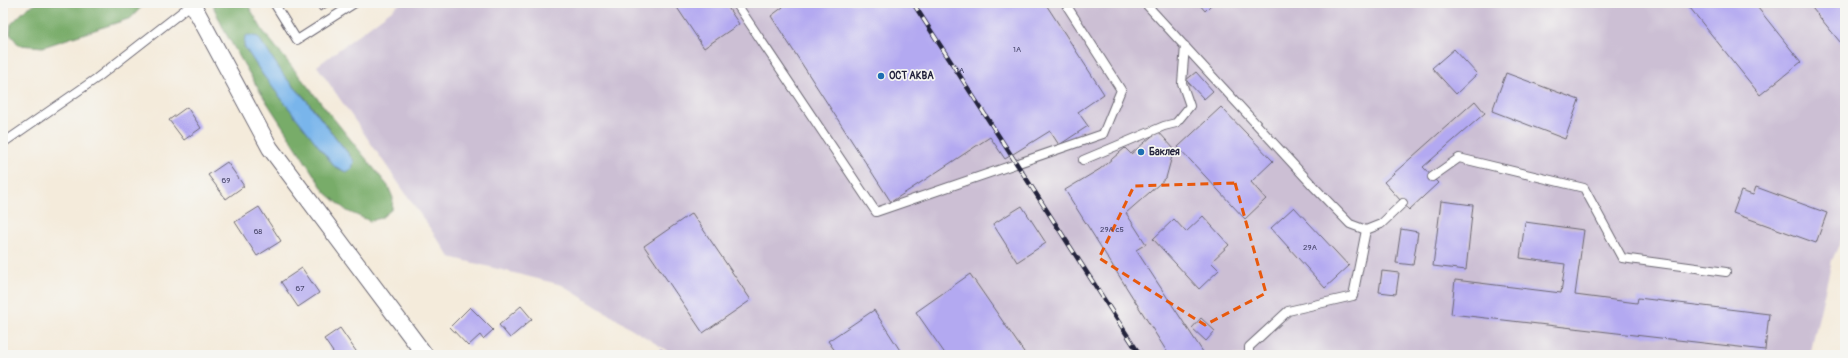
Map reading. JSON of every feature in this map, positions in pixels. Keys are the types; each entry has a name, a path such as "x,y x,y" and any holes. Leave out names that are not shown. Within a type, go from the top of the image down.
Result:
{"street":[{"path":"192,3 270,148 425,355"}],"lane":[{"path":"3,142 97,78 192,3"},
{"path":"274,3 297,40 355,3"},
{"path":"736,3 876,212 1104,134 1121,90 1065,3"},
{"path":"1145,3 1350,224 1366,230 1381,224 1403,203"},
{"path":"1083,160 1164,126 1176,123 1190,106 1182,83 1185,46"},
{"path":"1432,177 1459,158 1584,188 1622,258 1726,272"},
{"path":"1249,355 1250,347 1288,311 1353,296 1366,230"}],"highlighted area":[{"path":"1235,183 1266,293 1205,325 1099,258 1134,186"}],"shaded area":[{"path":"401,3 1845,3 1845,232 1832,260 1810,355 674,355 562,285 450,257 317,66"}],"green space":[{"path":"38,3 145,3 131,18 43,47 19,45 10,34 11,24 27,8"},
{"path":"214,3 247,3 263,31 388,186 393,198 392,209 381,218 370,221 347,211 325,192 259,90 225,32 214,8","holes":["244,46 285,77 306,99 354,161 346,172 334,166 263,75"]}],"water":[{"path":"248,35 258,37 285,77 306,100 354,161 352,169 346,172 334,166 263,75 244,46 245,37"}],"building":[{"path":"315,3 334,3 320,11"},
{"path":"674,3 725,3 739,24 704,48"},
{"path":"781,3 1045,3 1104,94 1078,112 1088,126 1059,145 1050,131 1005,159 990,137 891,202 771,16 783,7"},
{"path":"1198,3 1213,3 1205,11"},
{"path":"1686,3 1754,3 1801,62 1760,95"},
{"path":"1808,3 1845,3 1845,48"},
{"path":"1454,49 1477,74 1456,94 1432,68"},
{"path":"1196,72 1213,91 1204,99 1186,80"},
{"path":"1506,73 1579,100 1565,139 1492,111"},
{"path":"1475,101 1485,113 1423,167 1438,183 1409,210 1384,182"},
{"path":"187,107 201,128 184,140 169,120"},
{"path":"1221,107 1273,161 1251,182 1266,199 1245,219 1178,147"},
{"path":"1158,131 1174,149 1166,178 1126,213 1146,244 1136,250 1205,355 1169,355 1065,190 1100,169 1125,148 1131,154"},
{"path":"227,162 244,186 226,199 208,175"},
{"path":"1756,187 1827,213 1816,243 1733,213 1741,191 1753,195"},
{"path":"1441,201 1473,205 1466,270 1433,266"},
{"path":"1022,206 1046,243 1017,262 993,224"},
{"path":"259,207 281,241 257,256 235,222"},
{"path":"1294,207 1349,266 1325,288 1271,228"},
{"path":"692,213 751,300 703,333 644,246"},
{"path":"1203,216 1229,245 1211,262 1219,270 1199,289 1153,239 1174,219 1186,232"},
{"path":"1525,222 1584,230 1575,295 1637,303 1638,298 1769,314 1765,350 1451,314 1455,280 1561,293 1565,264 1520,258"},
{"path":"1401,229 1418,232 1413,265 1396,263"},
{"path":"302,268 319,293 298,307 281,282"},
{"path":"1382,271 1399,273 1396,294 1379,292"},
{"path":"970,274 1026,355 946,355 916,312"},
{"path":"521,306 532,319 510,338 499,325"},
{"path":"470,307 493,330 483,339 480,335 468,346 450,327"},
{"path":"874,310 903,355 838,355 828,341"},
{"path":"1201,318 1215,331 1206,341 1192,328"},
{"path":"340,328 358,354 357,355 335,355 324,339"},
{"path":"660,349 668,355 657,355"}],"railway":[{"path":"913,3 1140,355"}],"place":[{"name":"ОСТ АКВА","path":"881,76"},
{"name":"Баклея","path":"1141,152"}]}
